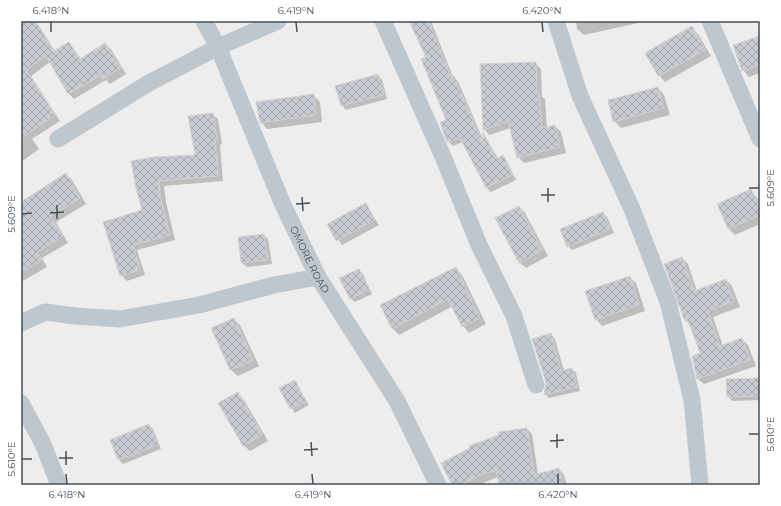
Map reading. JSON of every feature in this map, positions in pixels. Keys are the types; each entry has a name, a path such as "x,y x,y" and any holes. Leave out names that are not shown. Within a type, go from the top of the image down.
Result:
{"street":[{"name":"OMORE ROAD","path":"204,21 218,47 283,205 318,277 397,400 438,485"},
{"path":"58,138 149,83 218,47 278,21"},
{"path":"383,21 444,159 479,245 514,316 536,385"},
{"path":"556,21 580,96 632,209 668,302 692,400 700,485"},
{"path":"710,21 760,139"},
{"path":"21,323 45,312 76,316 120,318 199,305 274,285 318,277"},
{"path":"21,403 27,428 44,444 59,485"}],"building":[{"path":"21,21 35,21 54,51 69,42 80,59 105,43 121,68 103,79 101,75 68,94 46,56 26,70 55,115 21,138"},
{"path":"409,21 429,21 451,77 454,76 483,144 483,132 496,159 503,155 513,175 486,188 460,138 447,142 440,122 446,120 421,59 426,57"},
{"path":"692,26 705,50 658,76 645,53"},
{"path":"760,36 760,65 742,71 733,45"},
{"path":"536,62 537,92 539,92 542,128 555,125 560,147 517,158 508,121 483,130 480,64"},
{"path":"378,74 384,95 341,106 335,86"},
{"path":"658,87 664,108 613,122 608,100"},
{"path":"314,94 316,115 260,123 256,102"},
{"path":"213,113 217,139 215,139 218,176 159,181 160,196 170,235 133,245 140,270 120,276 103,222 142,210 131,161 154,157 195,155 188,116"},
{"path":"66,173 80,198 50,216 63,236 37,252 42,260 21,272 21,202"},
{"path":"751,189 760,208 760,215 728,229 717,204"},
{"path":"366,203 375,220 336,241 327,224"},
{"path":"519,206 542,250 519,263 495,218"},
{"path":"603,212 610,229 567,247 560,229"},
{"path":"264,234 268,260 241,263 238,237"},
{"path":"682,257 694,291 726,279 734,301 708,311 720,346 742,338 750,360 697,379 692,356 700,353 687,318 684,319 664,264"},
{"path":"456,267 480,318 462,327 448,299 392,329 380,305"},
{"path":"359,269 369,289 350,299 339,278"},
{"path":"630,276 639,305 595,320 585,291"},
{"path":"234,318 253,360 230,370 211,328"},
{"path":"551,333 561,371 572,368 577,387 544,395 546,382 532,339"},
{"path":"760,378 760,396 727,397 726,379"},
{"path":"295,380 306,401 290,409 279,388"},
{"path":"238,392 262,435 243,446 218,403"},
{"path":"149,424 158,445 118,460 110,440"},
{"path":"527,428 534,475 559,468 563,485 499,485 496,470 478,476 461,485 452,485 441,463 470,448 469,446 499,435 498,432"}]}
